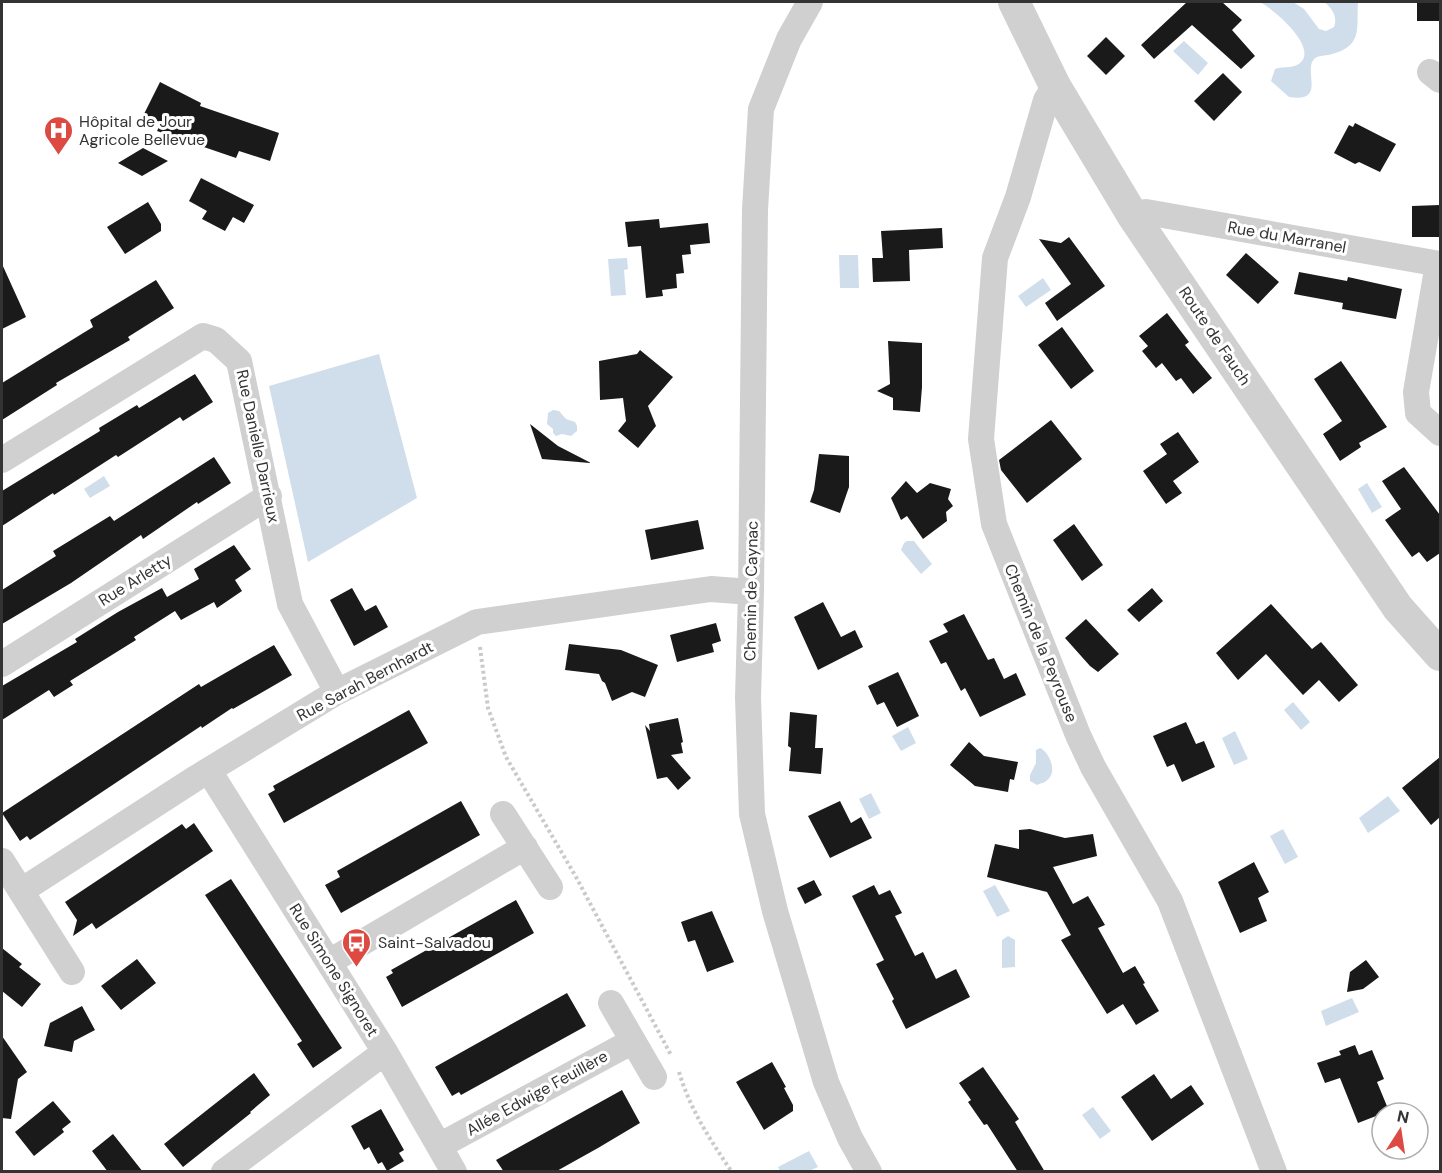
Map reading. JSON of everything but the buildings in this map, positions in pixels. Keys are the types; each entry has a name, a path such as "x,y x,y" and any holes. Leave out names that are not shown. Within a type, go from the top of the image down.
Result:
{"street":[{"name":"Chemin de Caynac","path":"810,2 789,39 761,110 756,210 748,698 752,814 775,911 826,1082 850,1138 868,1172"},
{"name":"Route de Fauch","path":"1014,2 1055,86 1134,216 1398,608 1440,655"},
{"name":"Chemin de la Peyrouse","path":"1055,86 1046,100 1018,197 995,258 981,439 994,524 1078,735 1093,767 1170,901 1274,1172"},
{"name":"Rue du Marranel","path":"1134,216 1146,212 1439,264"},
{"path":"1439,264 1416,392 1418,413 1440,434"},
{"name":"Rue Danielle Darrieux","path":"2,460 203,336 216,340 239,361 291,604 337,692"},
{"name":"Rue Arletty","path":"2,664 269,496"},
{"name":"Rue Sarah Bernhardt","path":"21,891 196,778 337,692 477,622 711,589 751,592"},
{"name":"Rue Simone Signoret","path":"209,771 385,1052 441,1145 454,1172"},
{"path":"503,814 550,886"},
{"path":"329,963 525,847"},
{"path":"2,861 72,972"},
{"path":"611,1003 654,1077"},
{"name":"Allée Edwige Feuillère","path":"441,1145 633,1041"},
{"path":"224,1172 385,1052"}],"path":[{"path":"477,622 488,708 506,757 576,877 672,1057"},
{"path":"677,1067 686,1097 713,1145 732,1172"}],"water":[{"path":"1260,2 1293,2 1304,9 1319,29 1326,31 1334,27 1335,16 1324,2 1358,2 1354,40 1342,50 1314,59 1311,64 1311,91 1301,98 1289,97 1271,81 1275,69 1297,65 1302,61 1303,46 1291,28"},
{"path":"1184,41 1208,63 1198,75 1173,51"},
{"path":"839,255 858,255 859,288 840,288"},
{"path":"627,258 628,269 624,270 626,295 611,296 608,259"},
{"path":"1043,278 1051,290 1026,307 1018,296"},
{"path":"379,354 417,498 308,562 269,386"},
{"path":"553,410 559,411 566,419 575,422 577,431 571,436 562,434 556,436 547,424 548,413"},
{"path":"104,476 110,486 90,498 84,489"},
{"path":"1367,483 1382,507 1372,513 1358,489"},
{"path":"907,541 914,541 932,564 921,574 901,550"},
{"path":"1293,702 1310,722 1301,730 1284,710"},
{"path":"908,727 916,743 901,751 892,736"},
{"path":"1235,731 1248,759 1234,765 1222,738"},
{"path":"1040,748 1049,757 1052,774 1049,779 1037,785 1030,781 1030,775 1036,763 1036,750"},
{"path":"871,793 881,813 869,819 859,799"},
{"path":"1388,796 1400,811 1368,833 1359,818"},
{"path":"1283,829 1298,857 1285,864 1270,836"},
{"path":"995,885 1010,911 997,917 983,891"},
{"path":"1008,936 1015,940 1015,967 1002,968 1002,940"},
{"path":"1352,998 1359,1012 1326,1026 1321,1011"},
{"path":"1093,1107 1111,1131 1100,1139 1082,1115"},
{"path":"809,1151 818,1167 809,1171 780,1171 778,1167"}],"place":[{"name":"Hôpital de Jour Agricole Bellevue","path":"58,156"},
{"name":"Saint-Salvadou","path":"357,968"}]}
